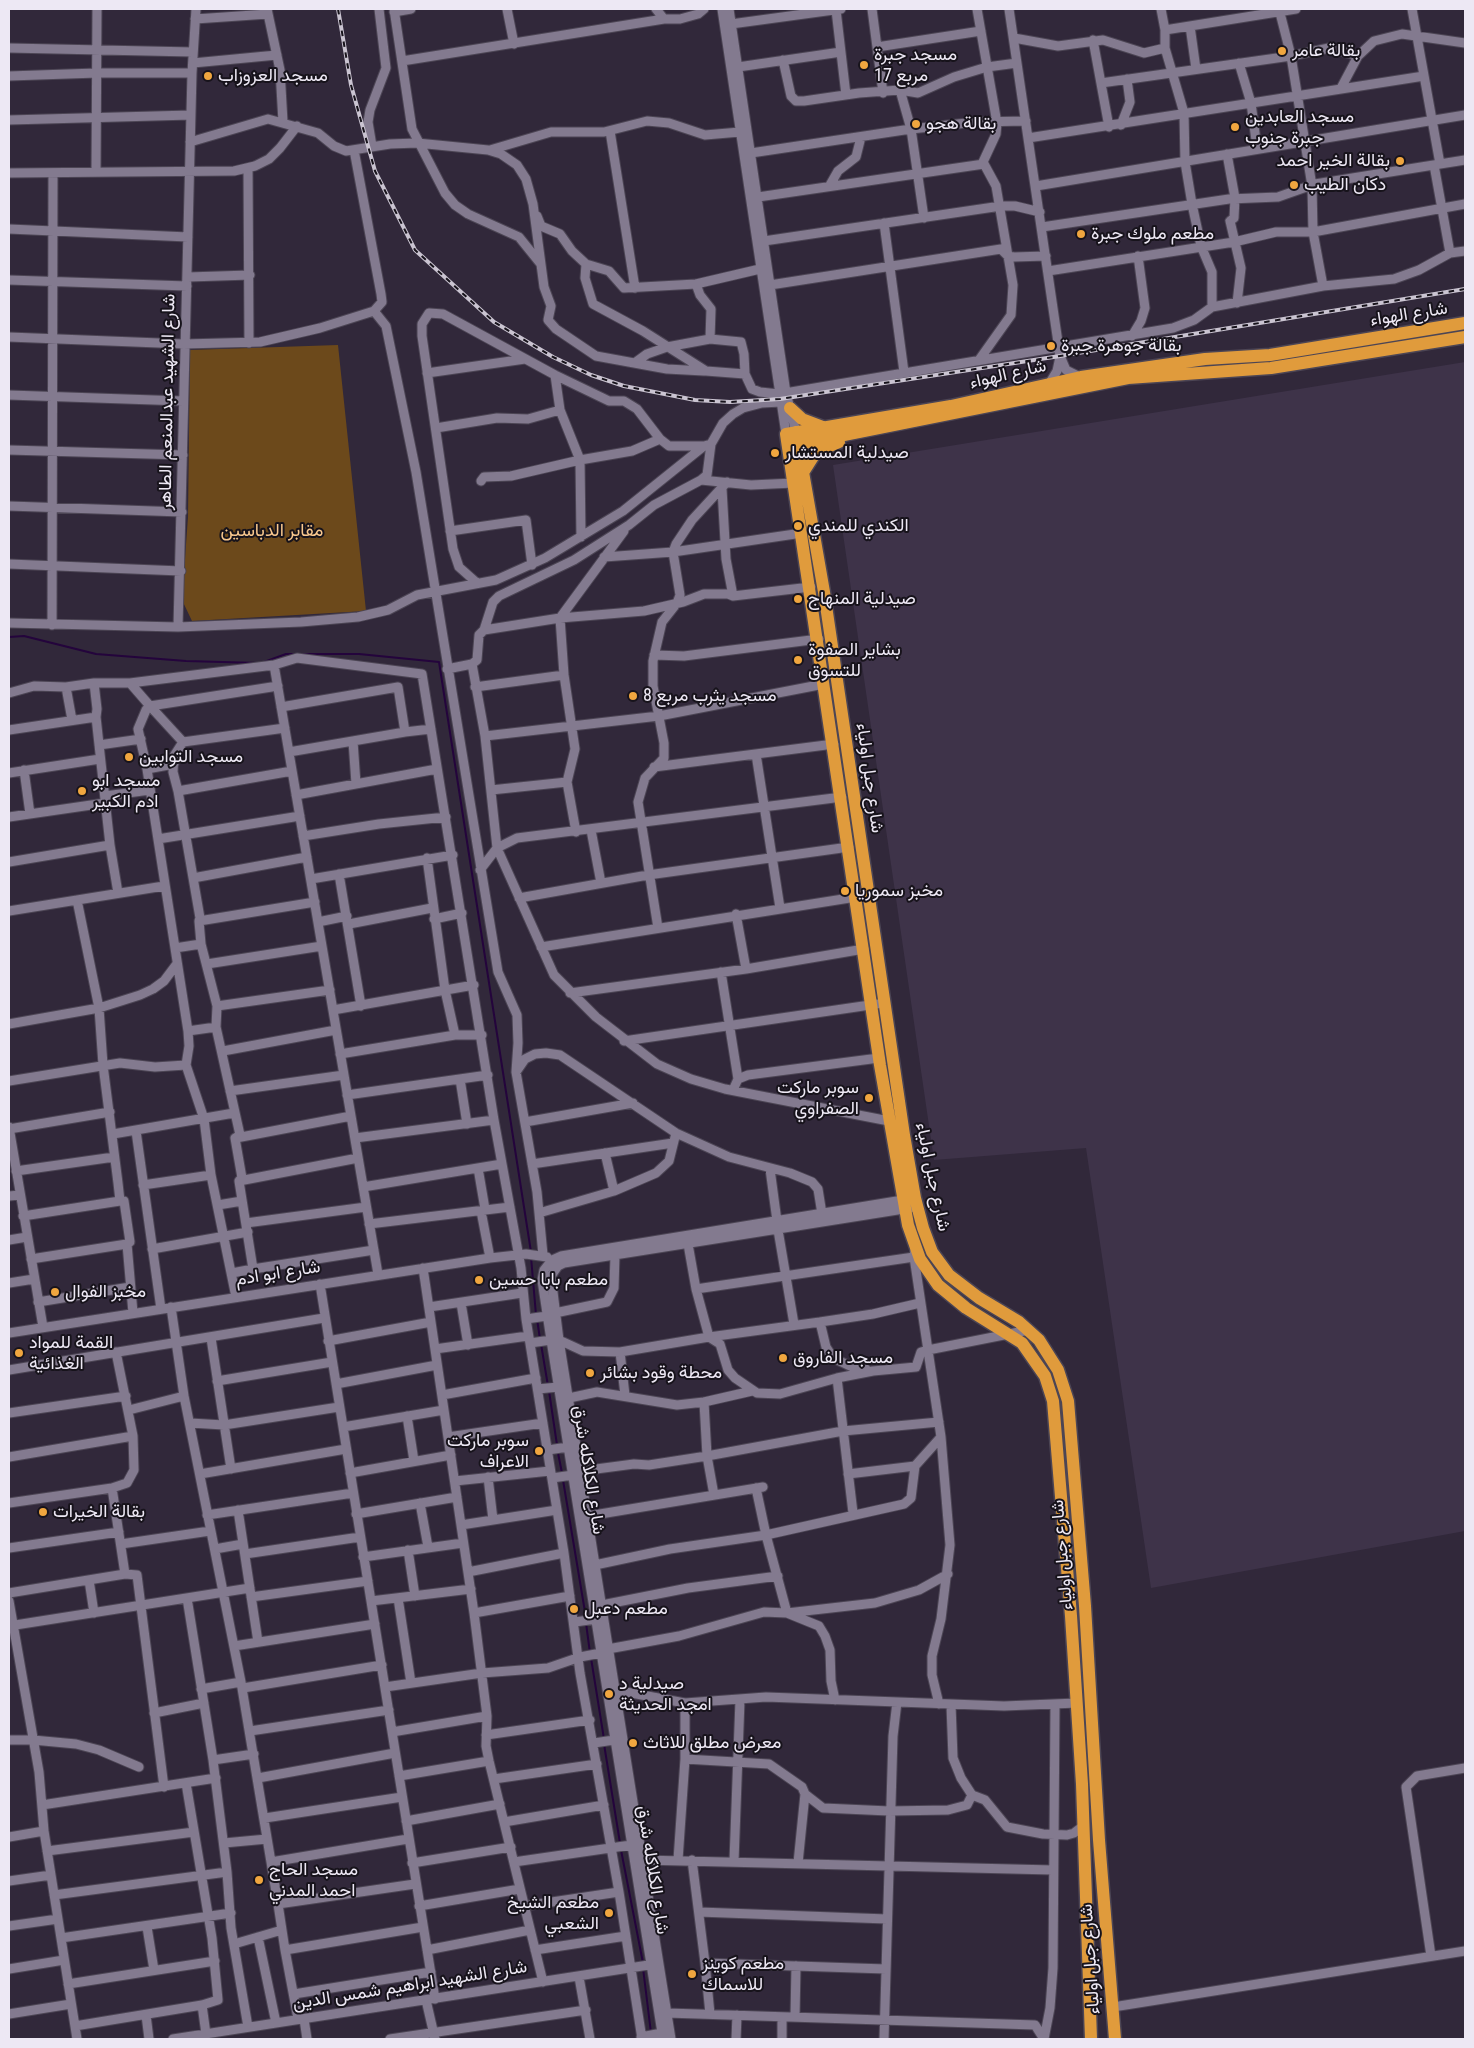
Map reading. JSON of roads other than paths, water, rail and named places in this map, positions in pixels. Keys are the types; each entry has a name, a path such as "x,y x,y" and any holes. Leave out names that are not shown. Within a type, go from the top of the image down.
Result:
{"highway":[{"name":"شارع الهواء","path":"791,433 951,406 1082,378 1205,359 1270,355 1465,323"},
{"name":"شارع الهواء","path":"792,448 804,443 986,408 1048,392 1128,378 1270,368 1465,337"},
{"path":"784,399 802,419 823,427"},
{"path":"791,433 792,448"},
{"path":"804,471 816,452 858,433"},
{"name":"شارع جبل اولياء","path":"792,448 804,471 878,1004 910,1204 914,1254 949,1296 1022,1343 1038,1364 1048,1384 1053,1401 1077,1703 1091,2039"},
{"name":"شارع جبل اولياء","path":"792,448 794,483 811,587 848,847 864,949 878,1004 879,1058 889,1121 910,1204 932,1252 949,1275 1029,1330 1039,1340 1058,1370 1068,1401 1090,1671 1099,1840 1115,2039"}],"street":[{"path":"96,172 98,116 97,9"},
{"name":"شارع الشهيد عبدالمنعم الطاهر","path":"178,626 181,571 184,344 192,68 196,9"},
{"path":"372,146 368,122 370,110 386,68 379,9"},
{"path":"411,9 394,10 409,113 417,143 444,193 455,205 477,218 519,237 541,266"},
{"path":"507,9 514,44"},
{"path":"656,9 664,19"},
{"path":"662,9 664,19"},
{"path":"402,61 664,19 685,18 698,14 704,9"},
{"path":"722,9 760,269 791,433"},
{"path":"729,9 758,198 784,399"},
{"path":"732,24 838,9 846,95"},
{"path":"872,9 883,92"},
{"path":"977,9 997,123 996,134 984,159 984,164 996,186 1001,206 1013,285 1011,315 979,360"},
{"path":"1009,9 1060,352 1066,370 1082,378"},
{"path":"1160,9 1165,30 1165,48 1184,112 1185,162 1192,204 1201,246 1212,272 1212,307"},
{"path":"1165,30 1280,10 1296,9"},
{"path":"1412,9 1432,120 1441,209 1450,253"},
{"path":"1280,10 1290,56 1312,186 1313,232 1323,286"},
{"path":"195,19 268,11 277,55 283,122"},
{"path":"1190,26 1196,69"},
{"path":"877,47 981,31"},
{"path":"1341,88 1358,56 1370,44 1380,38 1402,34 1465,43"},
{"path":"1014,38 1058,46 1103,40 1138,52 1149,53 1165,48"},
{"path":"1094,40 1109,127"},
{"path":"9,48 193,52"},
{"path":"1101,83 1290,56 1329,48 1358,56"},
{"path":"738,67 841,52"},
{"path":"9,76 192,68 277,55"},
{"path":"783,60 791,96 796,101 900,90 924,91 942,81 987,68 1017,63"},
{"path":"1239,63 1250,103 1257,148"},
{"path":"1028,138 1109,127 1184,112 1424,76"},
{"path":"1121,125 1130,102 1127,79"},
{"path":"900,90 911,129 924,218"},
{"path":"9,120 98,116 191,115"},
{"path":"1036,186 1465,115"},
{"path":"190,142 260,120 283,122 318,133 339,150 417,143 488,150 501,154 517,165 526,179 541,226 560,234 586,264 609,271 624,288 696,284 760,269"},
{"path":"488,150 551,132 610,131 647,121 658,121 705,135 740,132"},
{"path":"751,153 911,129 976,122 1026,121"},
{"path":"9,173 234,171 248,168 269,159 280,148 296,126"},
{"path":"610,131 635,288"},
{"path":"830,185 838,171 856,157 861,137"},
{"path":"9,337 184,344 249,343 278,340 374,312 382,302 354,150"},
{"path":"1227,154 1235,198 1234,218 1230,222 1234,242 1239,253 1241,268 1237,303"},
{"path":"1042,227 1235,198 1278,197 1299,188 1367,175 1465,160"},
{"path":"758,198 830,185 984,164"},
{"path":"248,168 249,343"},
{"path":"52,625 53,173"},
{"path":"533,204 544,288 550,306 548,320 556,329 596,356 667,369 745,374"},
{"path":"1048,270 1234,242 1276,232 1313,232 1465,204"},
{"path":"764,241 1001,206 1016,206 1040,212"},
{"path":"884,223 904,372"},
{"path":"9,229 188,237"},
{"path":"770,285 1001,249 1008,256 1026,258 1046,256"},
{"path":"9,623 178,626 301,622 358,617 388,610 409,597 496,580 532,564 581,537 623,511 707,445 724,423 742,408 904,372 979,360 1060,352 1185,324 1212,307 1323,286 1394,279 1413,273 1450,253 1465,251"},
{"path":"1132,336 1141,321 1145,308 1138,256"},
{"path":"586,264 585,278 593,304 706,371"},
{"path":"9,280 187,281 250,275"},
{"path":"696,284 700,295 711,309 710,339"},
{"path":"374,312 386,326 416,472 498,972 517,1015 516,1072 532,1164 543,1255"},
{"path":"477,583 459,567 450,531 422,324 429,313 442,314 555,375 609,401 624,401 637,409 660,439 669,446 707,445"},
{"path":"636,362 647,354 667,347 710,339 741,342 745,374 752,389 784,399"},
{"path":"1049,384 1057,371 1060,352"},
{"path":"428,373 525,359"},
{"path":"555,375 560,410 580,460 581,537"},
{"path":"9,395 183,401"},
{"path":"436,428 496,418 528,419 560,410"},
{"path":"481,481 484,477 511,476 580,460 632,451 660,439"},
{"path":"484,630 493,602 499,596 574,560 629,525 654,505 702,480 706,475 707,445"},
{"path":"9,450 183,455"},
{"path":"702,480 724,486 794,483"},
{"path":"724,486 726,559 734,596"},
{"path":"658,928 640,822 640,789 644,778 664,758 664,743 653,686 654,655 662,622 677,603 680,595 673,552 679,538 692,520 724,486"},
{"path":"9,506 182,512"},
{"path":"450,531 526,520 532,564"},
{"path":"576,832 567,782 574,760 573,726 564,675 560,618 629,525"},
{"path":"604,557 727,546 802,533"},
{"path":"9,564 181,571"},
{"path":"811,587 734,596 728,594 704,594 644,611 560,618 484,630 478,635 479,653 472,664 485,736 497,848 554,975 570,993 624,1040 657,1064 691,1079 733,1090 889,1121"},
{"path":"654,655 684,656 818,639"},
{"path":"9,693 34,686 66,687 94,683 130,683 274,665 296,658 422,674 474,985 494,1120 521,1268 522,1293 575,1622 580,1672 594,1743 642,2038 662,2036"},
{"path":"447,669 472,664"},
{"path":"274,665 378,1274"},
{"path":"396,671 405,732"},
{"path":"475,687 564,675"},
{"path":"94,683 98,709 96,717 100,759 110,845 118,893"},
{"path":"130,683 183,742"},
{"path":"485,736 658,716 824,684"},
{"path":"236,1297 225,1235 211,1175 204,1119 186,1065 189,1046 188,1031 164,886 148,769 138,729 146,710 150,706 278,686"},
{"path":"66,687 72,720"},
{"path":"281,707 398,688"},
{"path":"9,730 96,717"},
{"path":"183,742 212,740 285,728"},
{"path":"289,752 353,740 431,730"},
{"path":"99,745 141,739"},
{"path":"353,740 356,784"},
{"path":"183,742 174,756 174,764 193,878 201,944 217,1006 216,1027 223,1051 234,1113 240,1135 236,1138"},
{"path":"654,767 834,744"},
{"path":"756,754 780,908"},
{"path":"9,773 100,759"},
{"path":"148,769 174,764"},
{"path":"296,796 437,769"},
{"path":"24,770 30,814"},
{"path":"178,791 292,771"},
{"path":"491,790 567,782"},
{"path":"9,817 150,790"},
{"path":"480,870 497,848 517,838 842,797"},
{"path":"158,839 300,816"},
{"path":"303,836 379,824 446,817"},
{"path":"591,830 601,883"},
{"path":"9,862 110,845"},
{"path":"518,898 648,875 848,847"},
{"path":"311,879 453,855"},
{"path":"193,878 307,857"},
{"path":"427,858 432,908 445,990 455,1036"},
{"path":"339,874 361,1006"},
{"path":"9,911 164,886"},
{"path":"541,947 736,914 856,897"},
{"path":"77,900 99,1008 103,1065 120,1201"},
{"path":"199,921 314,902"},
{"path":"318,922 348,920 432,908"},
{"path":"434,919 462,913"},
{"path":"736,914 746,969"},
{"path":"175,948 201,944"},
{"path":"207,964 322,946"},
{"path":"570,993 746,969 864,949"},
{"path":"9,1024 99,1008 153,990 176,964"},
{"path":"721,972 738,1078 733,1090"},
{"path":"333,1010 474,985"},
{"path":"217,1006 330,990"},
{"path":"624,1040 878,1004"},
{"path":"188,1031 216,1027"},
{"path":"223,1051 336,1030"},
{"path":"340,1054 455,1036 482,1035"},
{"path":"516,1072 525,1060 535,1054 560,1055 676,1133 729,1157 790,1173 816,1185 822,1214"},
{"path":"738,1078 767,1071 879,1058"},
{"path":"9,1081 120,1063 155,1067 186,1065"},
{"path":"230,1091 344,1075"},
{"path":"347,1095 488,1075"},
{"path":"460,1079 468,1124"},
{"path":"525,1122 633,1103"},
{"path":"43,1327 11,1149 9,1128 110,1112"},
{"path":"113,1134 234,1113"},
{"path":"236,1138 351,1116"},
{"path":"355,1138 494,1120"},
{"path":"136,1131 161,1309"},
{"path":"539,1213 614,1191 663,1169 669,1161 676,1133"},
{"path":"236,1138 242,1178 239,1181 253,1269"},
{"path":"532,1164 673,1143"},
{"path":"606,1153 614,1191"},
{"path":"16,1171 114,1157"},
{"path":"239,1181 358,1158"},
{"path":"363,1187 502,1164"},
{"path":"478,1168 485,1209 481,1211"},
{"path":"770,1169 785,1276 794,1324"},
{"path":"143,1185 211,1175"},
{"path":"9,1196 20,1195"},
{"path":"23,1216 124,1201 130,1242 31,1259"},
{"path":"218,1205 242,1201"},
{"path":"555,1263 688,1244 778,1226 822,1214 910,1204"},
{"path":"555,1263 561,1256 778,1226 910,1204"},
{"path":"152,1249 225,1235 247,1228 366,1206"},
{"path":"369,1224 510,1207"},
{"path":"481,1211 490,1258"},
{"path":"9,1240 27,1237"},
{"path":"126,1244 133,1313"},
{"path":"688,1244 696,1290 709,1337 720,1344 728,1370 752,1391"},
{"path":"232,1273 374,1250"},
{"name":"شارع ابو ادم","path":"9,1333 378,1274 517,1254 543,1255 555,1263"},
{"path":"696,1290 914,1254 941,1437 950,1545 948,1574 932,1656 932,1675 939,1704"},
{"path":"526,1319 607,1302 614,1288 614,1255"},
{"name":"شارع الكلاكله شرق","path":"555,1263 545,1267 542,1276 569,1398 596,1619 615,1690 642,1860 662,2036"},
{"path":"423,1268 471,1589 487,1716 486,1735 489,1761 543,1982"},
{"path":"9,1284 34,1279"},
{"path":"320,1284 396,1753 408,1840 431,1972 434,2036"},
{"path":"38,1302 130,1286"},
{"path":"429,1307 522,1293"},
{"path":"461,1302 468,1345"},
{"path":"435,1349 529,1340 555,1340 583,1351 620,1352 794,1324 873,1314 920,1303"},
{"path":"171,1307 184,1396 250,1730 285,1950 294,1994 307,2039"},
{"path":"9,1370 324,1318"},
{"path":"328,1341 431,1322"},
{"path":"820,1322 826,1347 833,1358 850,1366 873,1371"},
{"path":"569,1398 597,1392 678,1405 704,1402 752,1391 780,1394 837,1378 873,1371 916,1367 921,1352 1029,1330"},
{"path":"212,1338 217,1381 232,1469"},
{"name":"شارع الكلاكله شرق","path":"555,1340 558,1386 568,1447 588,1516 596,1565 602,1605 614,1740 631,1845 671,2039"},
{"path":"9,1503 112,1488 127,1483 133,1475 133,1436 116,1352"},
{"path":"620,1352 625,1395"},
{"path":"217,1381 332,1362"},
{"path":"336,1384 437,1365"},
{"path":"442,1395 536,1378"},
{"path":"837,1378 853,1514"},
{"path":"538,1389 558,1386"},
{"path":"9,1413 126,1396"},
{"path":"129,1410 184,1396"},
{"path":"704,1402 707,1456 714,1495"},
{"path":"190,1423 224,1425 339,1407"},
{"path":"343,1427 444,1410"},
{"path":"407,1416 414,1461"},
{"path":"455,1480 577,1473 634,1464 649,1465 843,1431 939,1422"},
{"path":"448,1437 544,1423"},
{"path":"9,1457 133,1436"},
{"path":"596,1565 670,1549 766,1535 908,1502 911,1498 915,1466 941,1437"},
{"path":"548,1450 568,1447"},
{"path":"200,1474 346,1449"},
{"path":"350,1473 451,1456"},
{"path":"848,1474 915,1466"},
{"path":"488,1477 493,1520"},
{"path":"112,1488 125,1574"},
{"path":"588,1516 760,1488 766,1535 788,1614"},
{"path":"207,1515 353,1493"},
{"path":"356,1514 457,1497"},
{"path":"420,1503 428,1547"},
{"path":"238,1510 258,1642"},
{"path":"461,1525 557,1510"},
{"path":"121,1544 210,1531"},
{"path":"9,1548 119,1532"},
{"path":"245,1554 360,1537"},
{"path":"364,1558 463,1543"},
{"path":"214,1549 243,1544"},
{"path":"408,1550 415,1596"},
{"path":"468,1572 564,1553"},
{"path":"9,1593 125,1574 137,1575 139,1606 164,1787"},
{"path":"385,1687 482,1673 548,1668 580,1657 679,1636 764,1612 788,1614 875,1603 919,1590 948,1574"},
{"path":"602,1605 688,1588 778,1576"},
{"path":"89,1580 94,1613"},
{"path":"11,1626 223,1592 250,1592 368,1580"},
{"path":"371,1601 471,1589"},
{"path":"474,1613 570,1596"},
{"path":"187,1598 216,1778 230,1913 248,2027"},
{"path":"398,1598 411,1683"},
{"path":"9,1601 11,1626 39,1772 44,1831 77,2039"},
{"path":"788,1614 819,1626 826,1636 830,1650 831,1681 835,1700"},
{"path":"575,1622 596,1619"},
{"path":"234,1646 375,1624"},
{"path":"202,1690 382,1665"},
{"path":"615,1690 685,1703 766,1697 951,1705 1055,1705 1077,1703"},
{"path":"734,1861 740,1700"},
{"path":"884,2039 891,1811 897,1702"},
{"path":"154,1713 204,1703"},
{"path":"678,1860 685,1759 685,1703"},
{"path":"951,1705 953,1758 972,1795 984,1800 1007,1827 1028,1832 1053,1834 1074,1833 1083,1826"},
{"path":"1044,2039 1050,2008 1053,1968 1055,1705"},
{"path":"250,1730 389,1710"},
{"path":"392,1732 487,1716"},
{"path":"486,1735 590,1720"},
{"path":"9,1740 76,1744 99,1750 139,1767"},
{"path":"594,1743 614,1740"},
{"path":"258,1778 396,1753"},
{"path":"213,1760 254,1754"},
{"path":"685,1759 764,1763 774,1766 802,1788 805,1794 823,1808 891,1811 948,1810 967,1805 972,1795"},
{"path":"399,1776 489,1761"},
{"path":"494,1779 597,1764"},
{"path":"1431,1956 1406,1787 1417,1776 1465,1768"},
{"path":"42,1805 216,1778"},
{"path":"75,2026 202,2006 216,2001 219,1997 215,1961 186,1783"},
{"path":"798,1863 805,1794"},
{"path":"264,1818 402,1797"},
{"path":"406,1821 500,1804"},
{"path":"504,1822 604,1805"},
{"path":"9,1837 44,1831"},
{"path":"47,1851 194,1832"},
{"path":"224,1843 267,1839"},
{"path":"271,1862 408,1840"},
{"path":"514,1862 631,1845"},
{"path":"412,1863 510,1847"},
{"path":"642,1860 1053,1870"},
{"path":"692,1860 700,1912 710,2014"},
{"path":"54,1895 227,1872"},
{"path":"9,1881 51,1875"},
{"path":"278,1904 416,1884"},
{"path":"419,1906 520,1889"},
{"path":"525,1906 619,1892"},
{"path":"700,1912 887,1919"},
{"path":"61,1938 147,1927 230,1913"},
{"path":"9,1926 58,1918"},
{"path":"147,1927 154,1970"},
{"path":"285,1950 423,1927"},
{"path":"234,1944 282,1930"},
{"path":"427,1950 530,1930"},
{"path":"535,1950 626,1936"},
{"path":"258,1937 276,2023"},
{"path":"1112,2007 1465,1951"},
{"path":"9,1969 64,1960"},
{"path":"68,1984 215,1961"},
{"path":"705,1963 886,1969"},
{"name":"شارع الشهيد ابراهيم شمس الدين","path":"176,2039 655,1964"},
{"path":"795,2017 796,1966"},
{"path":"294,1994 431,1972"},
{"path":"579,1977 590,2039"},
{"path":"9,2014 71,2004"},
{"path":"202,2006 206,2034"},
{"path":"390,2039 434,2036 586,2010"},
{"path":"666,2013 1035,2025 1044,2039"},
{"path":"146,2015 149,2039"},
{"path":"736,2039 737,2015"},
{"path":"782,2017 782,2039"}],"waterway":[{"path":"9,637 24,636 96,654 186,661 259,663"},
{"path":"264,662 286,654 359,654 439,662 531,1252"},
{"path":"531,1257 536,1315"},
{"path":"537,1319 540,1339"},
{"path":"541,1344 548,1386"},
{"path":"549,1391 557,1445"},
{"path":"558,1453 562,1473"},
{"path":"563,1480 586,1618"},
{"path":"586,1623 590,1653"},
{"path":"591,1658 604,1739"},
{"path":"604,1744 620,1843"},
{"path":"621,1850 643,1963"},
{"path":"643,1968 651,2033"}],"railway":[{"path":"338,9 351,85 375,171 415,250 494,322 553,357 591,375 624,386 695,400 730,402 780,399 1060,356 1465,289"}],"place":[{"name":"بقالة عامر","path":"1282,51"},
{"name":"مسجد جبرة مربع 17","path":"864,65"},
{"name":"مسجد العزوزاب","path":"208,76"},
{"name":"بقالة هجو","path":"916,124"},
{"name":"مسجد العابدين جبرة جنوب","path":"1235,127"},
{"name":"بقالة الخير احمد","path":"1400,161"},
{"name":"دكان الطيب","path":"1294,185"},
{"name":"مطعم ملوك جبرة","path":"1081,234"},
{"name":"بقالة جوهرة جبرة","path":"1051,346"},
{"name":"صيدلية المستشار","path":"775,453"},
{"name":"الكندي للمندي","path":"798,526"},
{"name":"صيدلية المنهاج","path":"798,599"},
{"name":"بشاير الصفوة للتسوق","path":"798,660"},
{"name":"مسجد يثرب مربع 8","path":"633,696"},
{"name":"مسجد التوابين","path":"129,757"},
{"name":"مسجد ابو ادم الكبير","path":"82,791"},
{"name":"مخبز سموريا","path":"845,891"},
{"name":"سوبر ماركت الصفراوي","path":"869,1098"},
{"name":"مطعم بابا حسين","path":"479,1280"},
{"name":"مخبز الفوال","path":"55,1292"},
{"name":"القمة للمواد الغذائية","path":"19,1353"},
{"name":"مسجد الفاروق","path":"783,1358"},
{"name":"محطة وقود بشائر","path":"590,1373"},
{"name":"سوبر ماركت الاعراف","path":"539,1451"},
{"name":"بقالة الخيرات","path":"43,1512"},
{"name":"مطعم دعبل","path":"574,1609"},
{"name":"صيدلية د امجد الحديثة","path":"609,1694"},
{"name":"معرض مطلق للاثاث","path":"633,1743"},
{"name":"مسجد الحاج احمد المدني","path":"259,1880"},
{"name":"مطعم الشيخ الشعبي","path":"609,1913"},
{"name":"مطعم كوينز للاسماك","path":"692,1974"}],"park label":[{"name":"مقابر الدباسين","path":"272,531"}]}
